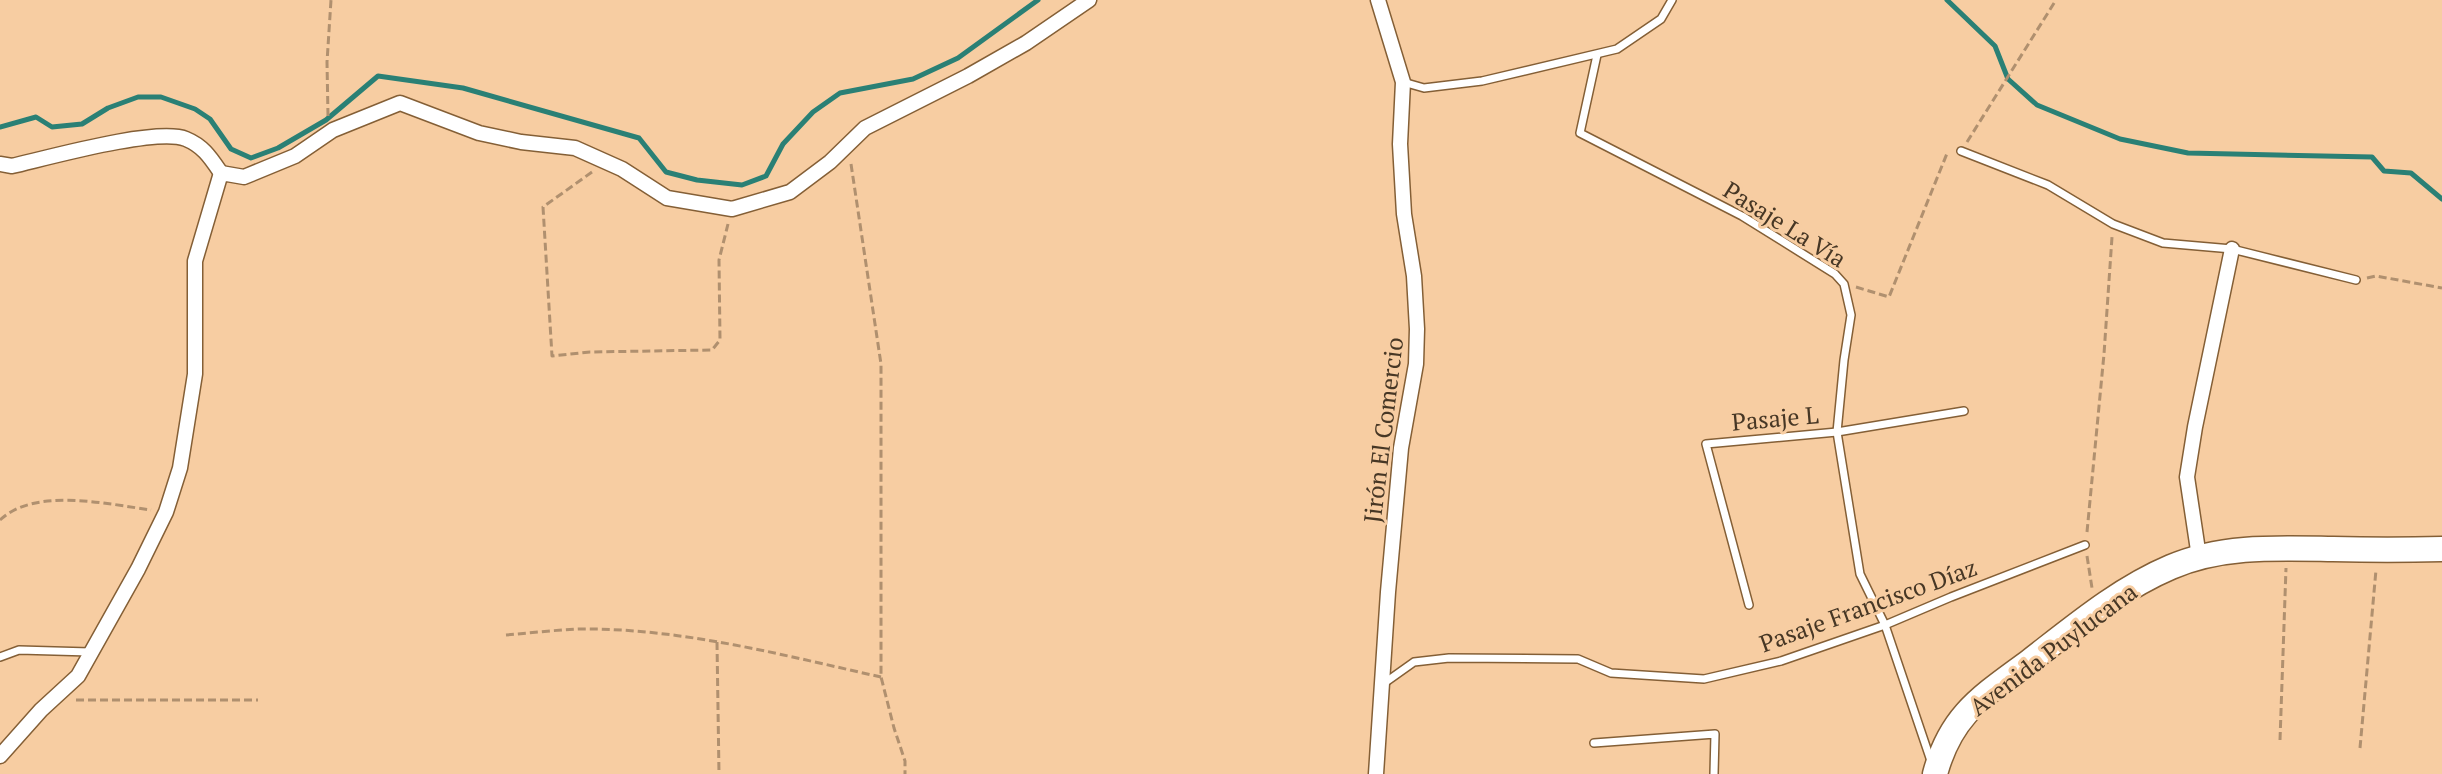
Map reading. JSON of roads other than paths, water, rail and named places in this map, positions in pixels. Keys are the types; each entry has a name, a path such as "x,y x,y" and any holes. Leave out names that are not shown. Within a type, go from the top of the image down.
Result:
{"main road":[{"name":"Avenida Puylucana","path":"1935,774 1946,740 1977,701 2095,611 2172,566 2232,551 2442,549"}],"street":[{"path":"0,164 12,166 149,136 182,137 205,149 221,173 244,177 295,156 333,130 400,103 479,133 521,142 575,148 606,162 667,198 732,209 790,192 830,162 865,128 1026,43 1089,0"},
{"name":"Jirón El Comercio","path":"1376,774 1401,448 1416,364 1417,329 1414,276 1404,214 1400,144 1403,82 1378,0"},
{"path":"0,756 78,676 166,512 180,468 195,374 195,261 221,173"},
{"path":"2199,557 2187,477 2232,249"}],"lane":[{"path":"1403,82 1424,88 1482,81 1617,49 1661,19 1672,0"},
{"name":"Pasaje La Vía","path":"1597,55 1580,133 1742,216 1835,274 1844,284 1851,315 1837,432 1860,574 1885,625 1935,774"},
{"path":"1961,151 2048,185 2113,224 2163,243 2232,249 2356,280"},
{"name":"Pasaje L","path":"1749,605 1706,444 1837,432 1964,411"},
{"name":"Pasaje Francisco Díaz","path":"1381,685 1414,662 1449,658 1578,659 1611,673 1704,679 1781,661 1885,625 2085,545"},
{"path":"0,657 19,650 93,652"},
{"path":"1594,743 1715,734 1714,774"}],"waterway":[{"path":"0,127 36,117 52,127 82,124 108,108 138,97 161,97 195,109 210,119 231,149 251,158 278,148 326,120 378,76 463,88 639,138 666,172 697,180 742,185 766,176 783,144 813,112 840,93 913,79 958,58 1038,0"},
{"path":"1947,0 1995,46 2008,79 2037,105 2120,139 2188,153 2372,157 2384,171 2411,173 2442,199"}]}
